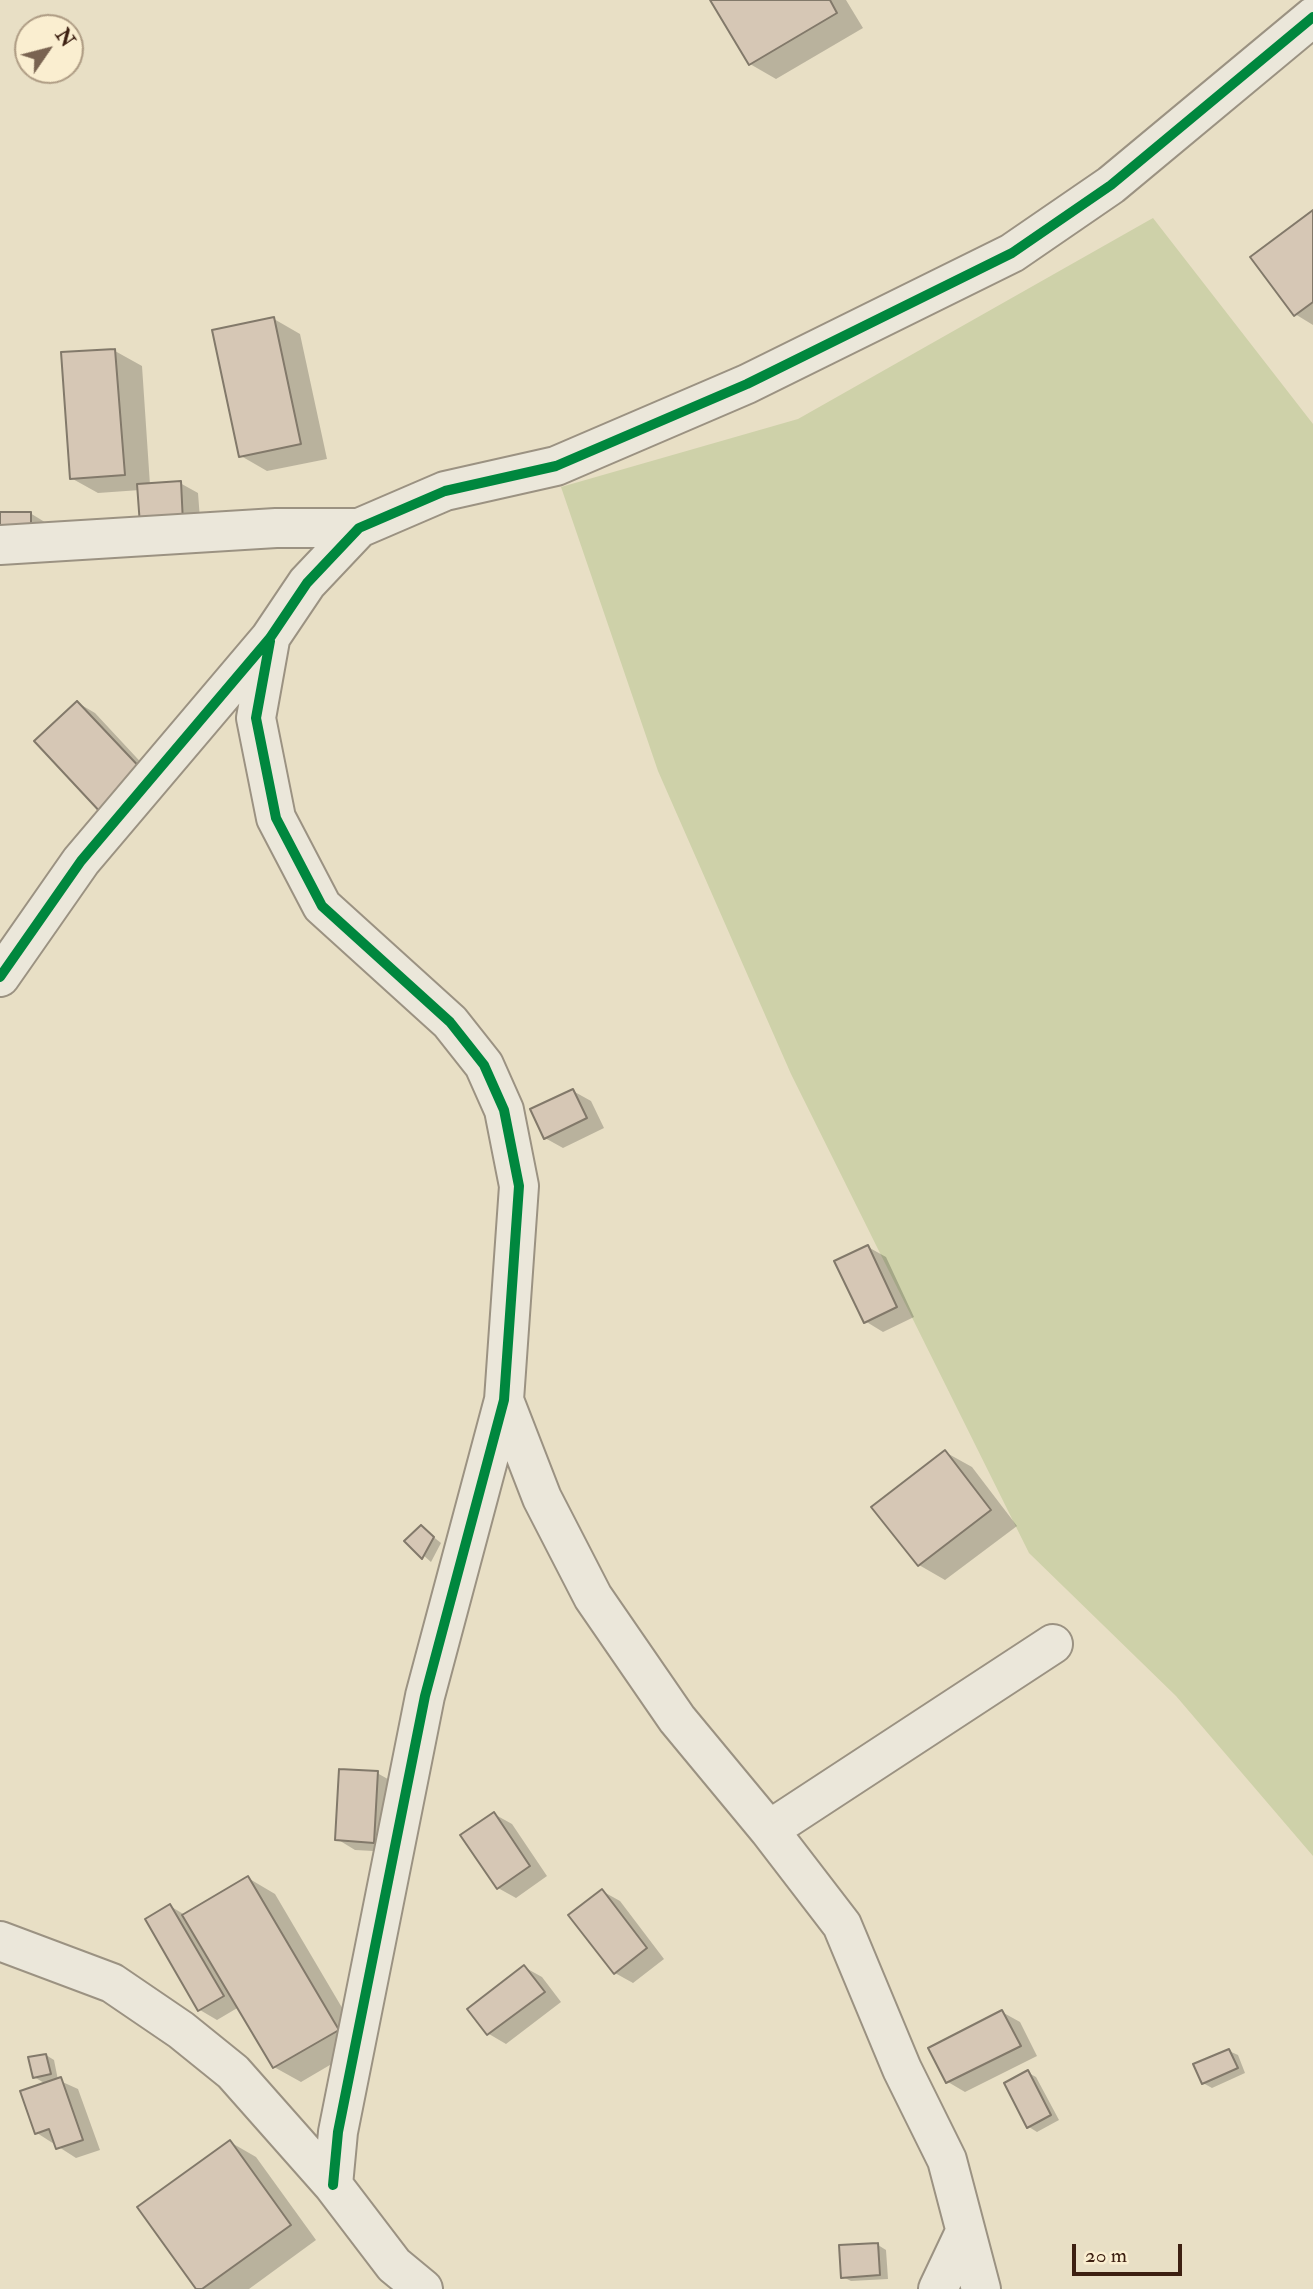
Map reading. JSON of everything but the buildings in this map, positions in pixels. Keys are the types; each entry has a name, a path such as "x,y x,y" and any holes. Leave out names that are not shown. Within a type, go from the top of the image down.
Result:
{"street":[{"path":"0,545 276,528 359,528 445,491 555,466 747,384 1012,253 1111,185 1313,17"},
{"path":"0,977 81,861 270,638 307,583 359,528"},
{"path":"270,638 256,718 276,818 322,906 450,1023 484,1065 504,1110 519,1186 504,1400 425,1696 338,2132 333,2185"},
{"path":"504,1400 542,1498 593,1597 677,1719 769,1830 842,1925 902,2069 947,2160 964,2234 981,2289"},
{"path":"769,1830 1054,1644"},
{"path":"0,1941 112,1983 181,2030 233,2072 333,2185 394,2265 423,2289"},
{"path":"938,2289 964,2234"}],"green space":[{"path":"1153,218 1313,424 1313,1856 1176,1696 1029,1553 791,1074 658,771 561,487 798,419"}],"cycle path":[{"path":"0,977 81,861 270,638 307,583 359,528 445,491 556,466 747,384 1012,253 1111,185 1313,17"},
{"path":"270,641 256,718 276,818 322,906 450,1022 484,1065 504,1110 519,1186 504,1400 425,1696 338,2132 333,2185"}]}
